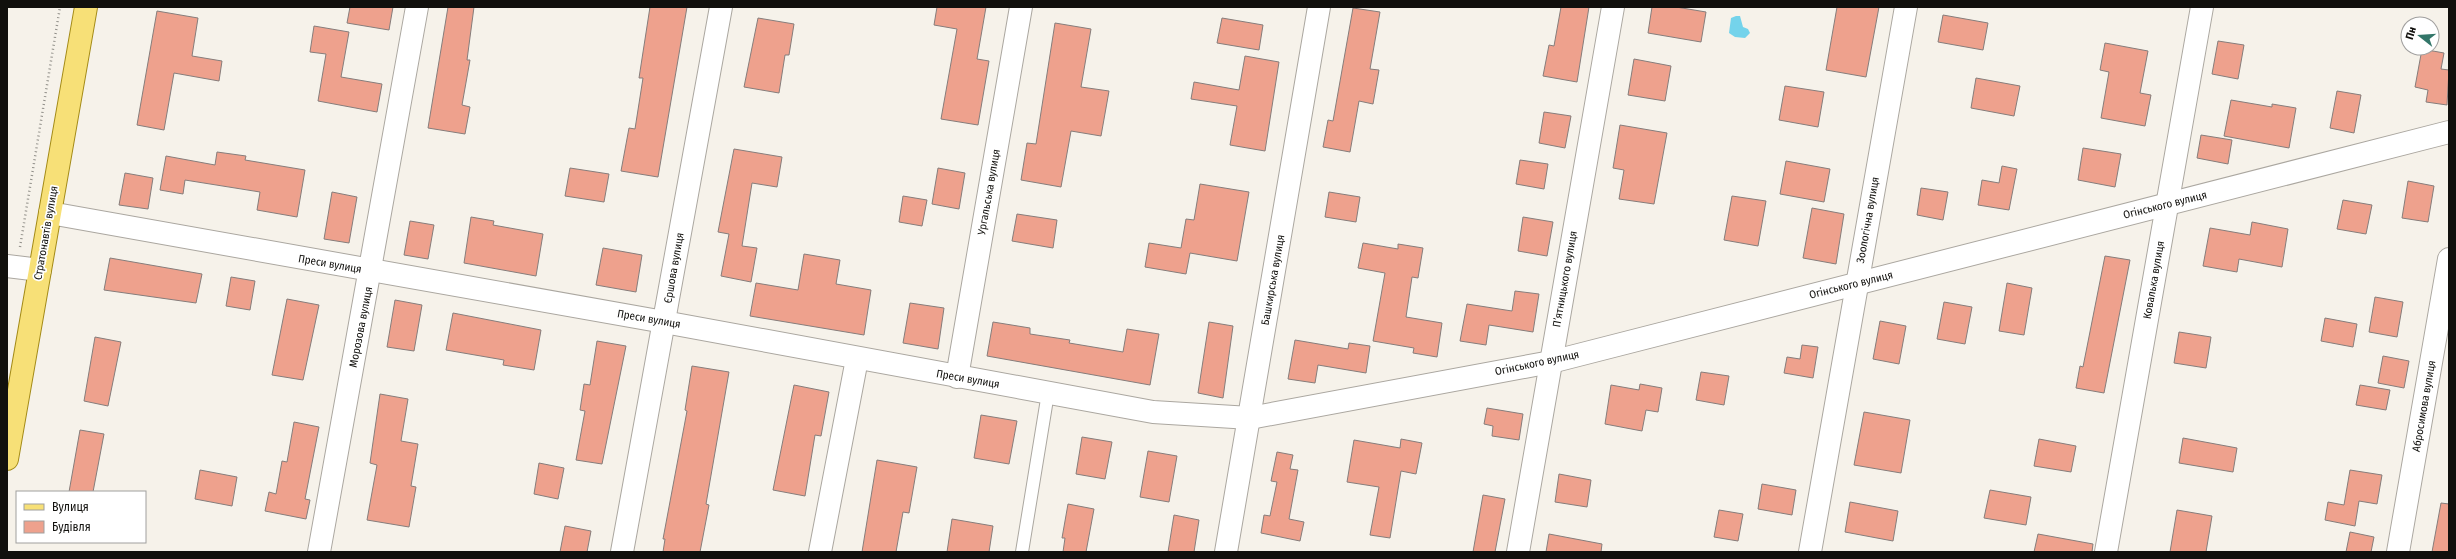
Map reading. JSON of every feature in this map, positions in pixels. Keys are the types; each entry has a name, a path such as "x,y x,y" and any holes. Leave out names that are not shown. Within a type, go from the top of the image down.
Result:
{"main road":[{"name":"Стратонавтів вулиця","path":"7,459 86,7"}],"street":[{"name":"Морозова вулиця","path":"319,552 371,271 417,7"},
{"name":"Єршова вулиця","path":"622,552 721,7"},
{"name":"Ургальська вулиця","path":"957,377 1021,7"},
{"name":"Башкирська вулиця","path":"1226,552 1319,7"},
{"name":"П’ятницького вулиця","path":"1518,552 1613,7"},
{"name":"Зоологічна вулиця","path":"1810,552 1906,7"},
{"name":"Ковалька вулиця","path":"2106,552 2202,7"},
{"name":"Огінського вулиця","path":"1250,418 1551,362 2449,132"},
{"name":"Преси вулиця","path":"50,213 664,322 857,359 1153,412 1250,418"},
{"name":"Абросимова вулиця","path":"2398,552 2449,259"},
{"path":"12,266 40,270"},
{"path":"820,552 857,359"}],"lane":[{"path":"1022,552 1048,394"}],"path":[{"path":"12,266 60,7"}],"water":[{"path":"1740,16 1743,27 1748,29 1750,33 1745,38 1735,37 1729,33 1731,18"}],"building":[{"path":"350,7 393,7 389,30 347,23"},
{"path":"448,7 474,7 467,60 470,60 462,105 470,107 465,134 428,128"},
{"path":"650,7 687,7 658,177 621,171 629,128 635,129 643,78 639,78"},
{"path":"937,7 986,7 977,59 989,61 978,125 941,119 957,29 934,25"},
{"path":"1561,7 1589,7 1577,82 1543,76 1549,45 1554,46"},
{"path":"1652,7 1676,7 1706,12 1701,42 1648,33"},
{"path":"1837,7 1879,7 1866,77 1826,70"},
{"path":"1353,8 1380,12 1370,69 1379,70 1373,104 1359,101 1350,152 1323,147 1328,120 1333,121"},
{"path":"157,11 198,18 192,56 222,61 219,81 174,73 164,130 137,125"},
{"path":"1943,15 1988,23 1983,50 1938,42"},
{"path":"758,18 794,24 789,55 785,55 779,93 744,87"},
{"path":"1222,18 1263,25 1259,50 1217,43"},
{"path":"1055,23 1091,29 1081,87 1109,91 1101,136 1071,131 1061,187 1021,180 1027,143 1036,144"},
{"path":"314,26 349,32 341,77 382,84 377,112 318,101 326,54 310,52"},
{"path":"2218,41 2244,45 2238,79 2212,74"},
{"path":"2105,43 2148,51 2140,93 2151,95 2145,126 2101,118 2109,72 2100,70"},
{"path":"2440,52 2444,53 2441,69 2449,70 2447,105 2426,102 2428,90 2415,87 2421,56 2440,56"},
{"path":"1245,56 1279,62 1265,151 1230,145 1237,106 1191,99 1194,82 1239,90"},
{"path":"1634,59 1671,66 1665,101 1628,95"},
{"path":"1976,78 2020,86 2014,116 1971,108"},
{"path":"1785,86 1824,92 1818,127 1779,120"},
{"path":"2337,91 2361,95 2354,133 2330,128"},
{"path":"2231,100 2272,107 2272,104 2296,108 2289,148 2224,136"},
{"path":"1544,112 1571,116 1565,148 1539,143"},
{"path":"1620,125 1667,133 1654,204 1619,199 1624,170 1613,168"},
{"path":"2201,135 2232,140 2228,164 2197,158"},
{"path":"2083,148 2121,154 2115,187 2078,180"},
{"path":"734,149 782,157 777,187 752,183 742,246 757,248 751,282 721,276 729,234 718,232"},
{"path":"217,152 246,156 245,160 305,170 297,217 257,210 260,192 185,180 183,194 160,190 166,156 215,165"},
{"path":"1520,160 1548,164 1544,189 1516,184"},
{"path":"1786,161 1830,169 1824,202 1780,194"},
{"path":"2002,166 2017,169 2009,210 1978,205 1982,180 1999,183"},
{"path":"570,168 609,174 604,202 565,196"},
{"path":"938,168 965,173 959,209 932,204"},
{"path":"125,173 153,178 148,209 119,205"},
{"path":"2408,181 2434,186 2428,222 2402,218"},
{"path":"1200,184 1249,192 1237,261 1190,253 1186,274 1145,267 1149,243 1181,248 1186,219 1194,220"},
{"path":"1921,188 1948,192 1943,220 1917,215"},
{"path":"332,192 357,197 349,243 324,239"},
{"path":"1329,192 1360,197 1356,222 1325,217"},
{"path":"903,196 927,200 922,226 899,222"},
{"path":"1732,196 1766,201 1758,246 1724,240"},
{"path":"2343,200 2372,205 2366,234 2337,229"},
{"path":"1812,208 1844,214 1836,264 1803,258"},
{"path":"1017,214 1057,220 1053,248 1012,241"},
{"path":"471,217 494,221 493,225 543,234 536,276 464,263"},
{"path":"1523,217 1553,222 1547,256 1518,251"},
{"path":"410,221 434,225 428,259 404,255"},
{"path":"2252,222 2288,229 2282,267 2239,259 2237,272 2203,266 2210,228 2250,235"},
{"path":"1363,243 1398,249 1398,244 1423,248 1418,278 1412,277 1406,317 1442,323 1437,357 1413,353 1414,348 1373,341 1385,273 1358,268"},
{"path":"603,248 642,255 636,292 596,285"},
{"path":"804,254 840,260 836,284 871,290 864,335 750,316 756,283 798,290"},
{"path":"2105,256 2130,260 2104,393 2076,388 2080,366 2083,367"},
{"path":"110,258 202,274 196,303 104,290"},
{"path":"231,277 255,281 250,310 226,306"},
{"path":"2007,283 2032,288 2024,335 1999,331"},
{"path":"1515,291 1539,294 1533,332 1489,325 1486,345 1460,341 1467,304 1512,311"},
{"path":"2375,297 2403,302 2397,337 2369,332"},
{"path":"287,299 319,305 303,380 272,375"},
{"path":"395,300 422,305 414,351 387,347"},
{"path":"1944,302 1972,307 1965,344 1937,339"},
{"path":"910,303 944,308 938,349 903,343"},
{"path":"453,313 541,330 534,370 503,365 504,360 446,350"},
{"path":"2325,318 2357,324 2353,347 2321,341"},
{"path":"1880,321 1906,326 1899,364 1873,359"},
{"path":"993,322 1030,328 1030,334 1070,340 1069,343 1123,352 1127,329 1159,334 1150,385 987,356"},
{"path":"1209,322 1233,326 1223,398 1198,393"},
{"path":"2179,332 2211,337 2206,368 2174,363"},
{"path":"95,337 121,342 108,406 84,401"},
{"path":"1295,340 1348,349 1349,343 1370,346 1366,373 1318,365 1315,383 1288,379"},
{"path":"597,341 626,346 602,464 576,460 585,411 580,410 584,384 590,385"},
{"path":"1802,345 1818,347 1813,378 1784,373 1787,357 1800,359"},
{"path":"2383,356 2409,361 2404,388 2378,383"},
{"path":"692,366 729,372 706,504 709,505 700,552 663,552 665,539 663,539 687,411 685,410"},
{"path":"1701,372 1729,376 1724,405 1696,400"},
{"path":"1640,384 1662,388 1658,412 1646,410 1642,431 1605,424 1611,385 1639,390"},
{"path":"794,385 829,392 821,436 815,435 805,496 773,490"},
{"path":"2360,385 2390,390 2386,410 2356,405"},
{"path":"380,394 408,399 401,441 418,444 411,486 416,487 409,527 367,520 377,465 370,463"},
{"path":"1487,408 1523,414 1519,440 1492,436 1493,426 1484,424"},
{"path":"1864,412 1910,420 1901,473 1854,465"},
{"path":"981,415 1017,421 1009,464 974,458"},
{"path":"294,422 319,427 305,499 310,500 306,519 265,511 269,492 276,494 282,461 287,462"},
{"path":"80,430 104,434 93,491 69,491"},
{"path":"1082,437 1112,442 1105,479 1076,474"},
{"path":"2183,438 2237,448 2233,472 2179,463"},
{"path":"1401,439 1422,443 1416,474 1401,471 1390,538 1370,535 1379,487 1347,482 1354,440 1400,448"},
{"path":"2039,439 2076,446 2071,472 2034,466"},
{"path":"1148,451 1177,456 1169,502 1140,497"},
{"path":"1277,452 1293,455 1290,469 1298,470 1289,519 1304,522 1300,541 1261,533 1264,515 1270,516 1277,482 1271,481"},
{"path":"877,460 917,467 909,513 903,512 896,552 862,552"},
{"path":"539,463 564,468 558,499 534,494"},
{"path":"200,470 237,477 232,506 195,499"},
{"path":"2350,470 2382,475 2377,504 2359,501 2355,526 2325,520 2328,502 2344,505"},
{"path":"1559,474 1591,480 1587,507 1555,502"},
{"path":"1762,484 1796,490 1792,515 1758,509"},
{"path":"1990,490 2031,497 2026,525 1984,518"},
{"path":"1483,495 1505,499 1495,552 1473,552"},
{"path":"1850,502 1898,511 1893,541 1845,532"},
{"path":"2441,503 2449,504 2449,552 2432,552"},
{"path":"1068,504 1094,509 1086,552 1063,552 1065,538 1062,538"},
{"path":"1719,510 1743,514 1738,541 1714,537"},
{"path":"2177,510 2212,516 2206,552 2170,552"},
{"path":"1174,515 1199,520 1194,552 1168,552"},
{"path":"952,519 993,526 989,552 947,552"},
{"path":"565,526 591,531 587,552 560,552"},
{"path":"2350,532 2374,537 2371,552 2346,552"},
{"path":"1549,534 1602,544 1601,552 1546,552"},
{"path":"2038,534 2093,544 2092,552 2034,552"}]}
